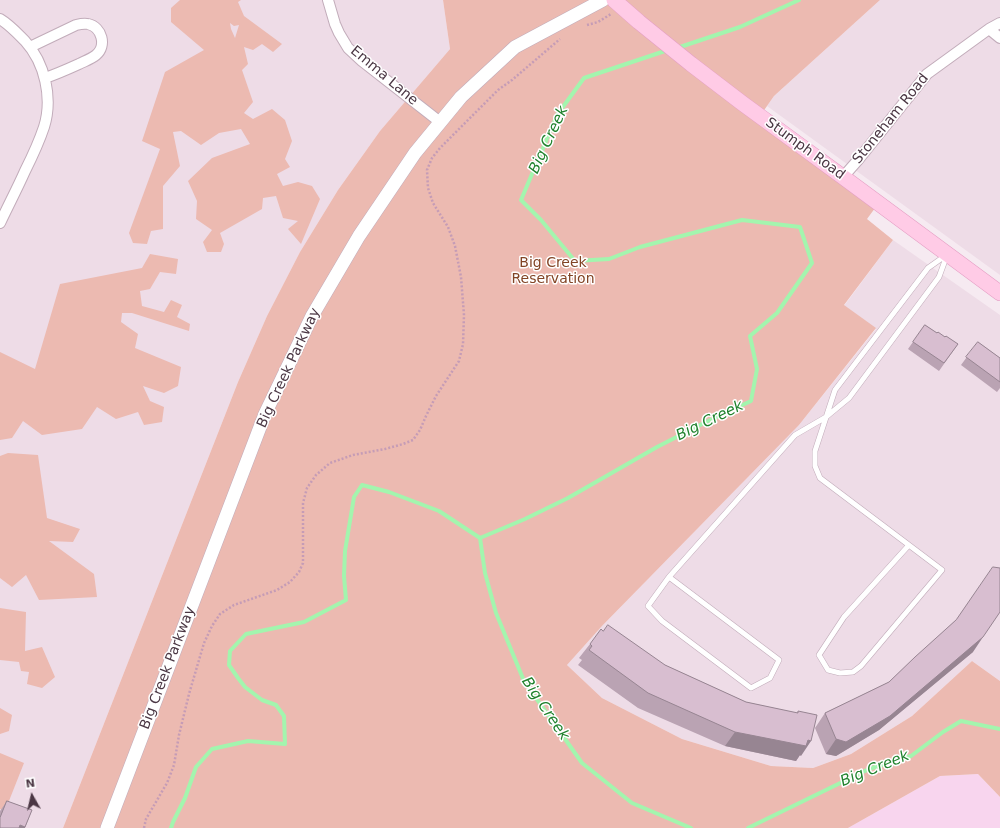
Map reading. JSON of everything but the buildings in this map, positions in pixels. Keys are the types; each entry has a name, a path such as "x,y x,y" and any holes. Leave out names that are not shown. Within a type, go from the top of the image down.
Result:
{"main road":[{"name":"Stumph Road","path":"614,0 691,64 742,103 1000,293"}],"street":[{"name":"Emma Lane","path":"328,0 335,24 348,48 362,61 440,122"},
{"name":"Big Creek Parkway","path":"107,828 265,414 312,316 359,236 415,153 461,97 515,47 602,0"},
{"path":"0,20 14,30 30,47 37,58 45,78 48,94 45,126 0,224"},
{"path":"30,47 83,23 90,24 101,34 103,41 101,49 97,55 58,74 45,78"},
{"name":"Stoneham Road","path":"843,176 858,160 927,74 989,29 1000,24"},
{"path":"989,29 1000,38"}],"lane":[{"path":"669,577 779,660 770,678 751,688 662,621 648,606 669,577 795,435 826,417 849,398 939,277 947,255"},
{"path":"909,545 844,618 819,655 828,670 840,674 852,672 861,666 942,570 909,545 820,478 815,466 815,451 835,390 928,268 947,255"}],"path":[{"path":"581,27 603,19"},
{"path":"144,828 146,819 167,783 174,765 189,694 204,643 212,626 220,614 234,605 277,590 290,582 299,572 303,563 303,503 307,488 316,475 330,463 353,455 385,449 413,440 420,430 436,396 459,361 464,315 461,277 453,240 448,227 433,203 428,188 427,170 432,158 440,148 498,90 564,36"}],"shaded area":[{"path":"0,0 443,0 450,49 380,131 338,190 300,252 267,316 238,382 63,828 0,828"},
{"path":"880,0 1000,0 1000,275 767,106 774,96"},
{"path":"893,240 1000,315 1000,681 972,661 912,716 851,754 813,768 771,766 682,739 602,698 567,665 602,626 799,425 876,329 844,306"},
{"path":"978,774 1000,797 1000,828 848,828 940,776"}],"green space":[{"path":"180,0 241,0 238,2 244,16 282,44 273,52 262,44 253,50 244,47 248,64 242,70 253,102 244,113 253,119 272,109 285,120 292,141 285,159 290,167 277,174 283,186 298,182 312,186 320,199 301,244 288,229 298,221 283,218 276,196 263,198 262,209 220,233 224,244 221,252 207,252 203,242 212,230 196,219 197,201 188,181 212,158 250,144 241,129 219,133 201,145 181,131 173,132 180,166 163,186 163,229 151,231 147,244 133,243 129,233 160,149 142,141 165,72 204,50 171,22 171,8","holes":["230,23 234,26 239,25 235,38"]},
{"name":"Big Creek Reservation","path":"443,0 880,0 774,96 760,116 878,204 867,219 893,240 844,305 876,328 799,425 602,626 567,665 602,698 682,739 771,766 813,768 851,754 912,716 972,661 1000,681 1000,797 978,774 940,776 848,828 63,828 238,382 267,316 300,252 338,190 380,131 450,49"},
{"path":"150,254 178,259 176,274 160,272 150,289 140,291 142,306 164,312 171,300 182,305 177,317 190,324 189,331 132,313 122,313 121,322 138,334 135,348 181,367 178,386 164,393 143,386 150,401 164,407 162,422 144,425 138,412 116,419 97,407 82,429 42,435 23,421 12,438 0,440 0,352 35,369 60,284 142,268"},
{"path":"8,453 38,455 47,518 80,529 73,542 49,541 94,574 97,597 39,600 26,575 12,587 0,578 0,456"},
{"path":"0,608 26,612 25,651 42,647 55,677 42,688 27,684 29,672 21,671 19,662 0,660"},
{"path":"0,708 12,715 9,731 0,734"},
{"path":"0,753 24,763 5,811 0,809"}],"waterway":[{"name":"Big Creek","path":"677,48 740,27 799,0"},
{"name":"Big Creek","path":"668,50 584,78 557,115 521,200 541,220 575,261 609,259 640,247 742,220 800,227 812,263 777,313 750,336 757,369 751,401 657,447 568,498 525,519 480,538 485,573 496,613 524,681 582,763 632,803 691,828"},
{"path":"171,828 185,798 196,767 212,749 248,741 285,744 284,716 276,705 262,700 245,687 229,665 230,651 246,634 304,622 346,600 344,576 345,551 354,497 362,485 389,492 439,511 480,538"},
{"name":"Big Creek","path":"748,828 869,769 911,756 943,732 961,721 1000,729"}]}
